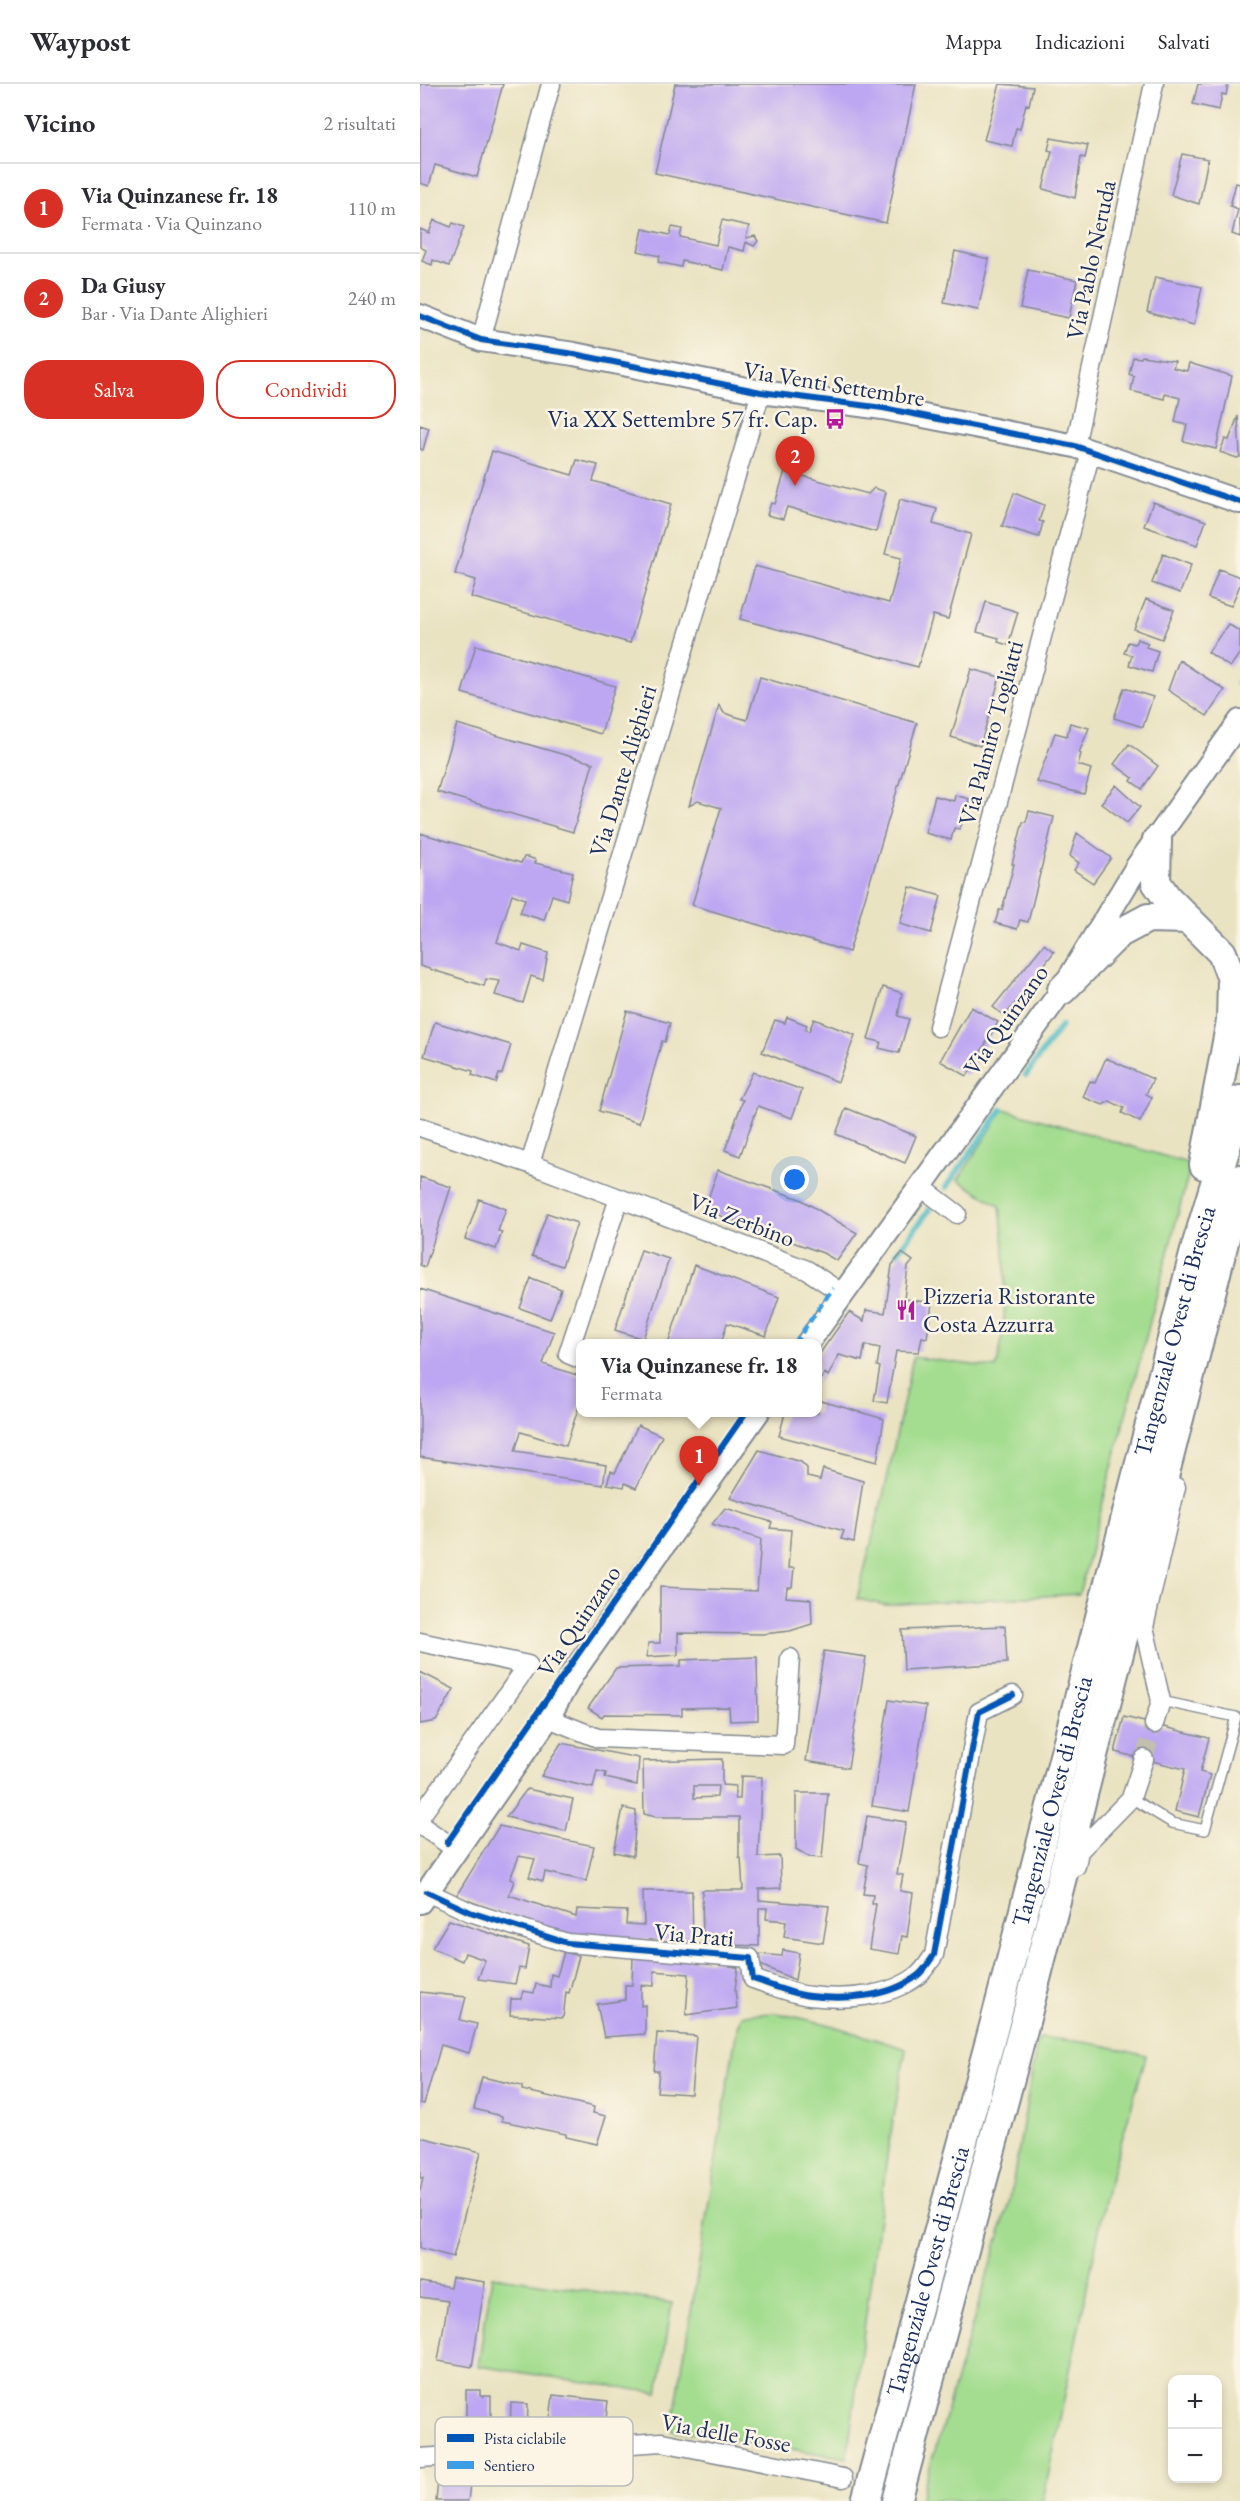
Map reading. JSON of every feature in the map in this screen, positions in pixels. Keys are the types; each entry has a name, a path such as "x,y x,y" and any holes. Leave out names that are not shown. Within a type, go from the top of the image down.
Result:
{"main road":[{"path":"1157,840 1156,882 1167,898 1222,953 1232,979 1231,1021 1199,1192 1196,1247"},
{"path":"1062,990 1118,934 1148,918 1188,919"},
{"name":"Tangenziale Ovest di Brescia","path":"866,2501 994,2026 1196,1247 1240,1100"},
{"name":"Tangenziale Ovest di Brescia","path":"897,2501 1026,2018 1240,1179"}],"street":[{"path":"482,340 551,84"},
{"name":"Via Pablo Neruda","path":"1083,449 1154,84"},
{"name":"Via Venti Settembre","path":"420,316 482,340 574,354 761,392 883,408 1083,449 1240,502"},
{"name":"Via Dante Alighieri","path":"530,1164 761,392"},
{"name":"Via Palmiro Togliatti","path":"938,1027 1083,449"},
{"name":"Via Quinzano","path":"811,1339 1062,990 1138,865 1240,722"},
{"name":"Via Zerbino","path":"420,1126 530,1164 807,1270 843,1294"},
{"path":"921,1186 957,1214"},
{"path":"576,1357 568,1354 619,1198"},
{"path":"1154,1724 1161,1701 1144,1627 1195,1402 1197,1347"},
{"name":"Via Quinzano","path":"424,1897 548,1718 573,1673 755,1417"},
{"path":"420,1642 528,1665 420,1817"},
{"path":"548,1718 598,1738 784,1745 790,1658"},
{"name":"Via Prati","path":"424,1897 567,1943 750,1958 753,1979 809,1996 847,1997 875,1994 897,1987 918,1976 934,1955 979,1712 1013,1695"},
{"path":"1026,2018 1049,1972 1079,1851 1131,1798 1144,1759"},
{"path":"420,1825 457,1850"},
{"name":"Via delle Fosse","path":"633,2444 662,2442 843,2478"},
{"name":"Via delle Fosse","path":"420,2458 435,2457"}],"lane":[{"path":"1131,1798 1172,1823 1205,1830 1236,1717 1161,1701"}],"green space":[{"path":"1004,1109 1191,1164 1079,1594 885,1605 857,1599 886,1484 913,1357 996,1368 1005,1309 1004,1245 1000,1206 958,1180"},
{"path":"777,2013 827,2024 906,2049 888,2149 847,2458 672,2430 736,2034 742,2015"},
{"path":"1038,2038 1093,2044 1146,2056 1107,2191 1043,2501 920,2500 1010,2199"},
{"path":"492,2276 672,2303 658,2393 478,2366"}],"building":[{"path":"420,84 503,84 477,177 435,165 429,186 420,183"},
{"path":"675,84 916,84 886,223 655,173"},
{"path":"1000,84 1033,87 1020,129 1016,128 1012,146 984,140"},
{"path":"1198,84 1228,84 1226,95 1222,94 1219,110 1193,104"},
{"path":"1051,138 1088,145 1085,158 1081,157 1075,198 1043,189 1052,151 1048,150"},
{"path":"1182,154 1208,159 1199,204 1171,195"},
{"path":"1236,183 1240,184 1240,237 1232,234 1238,209 1230,206"},
{"path":"434,220 451,227 453,223 464,227 449,266 433,260 432,265 422,261 426,250 420,247 420,229 429,233"},
{"path":"722,220 749,226 746,238 755,236 758,241 754,246 746,242 744,251 728,247 723,270 682,261 681,267 658,262 660,256 638,251 643,229 670,235 672,227 682,229 680,237 716,245"},
{"path":"955,251 989,259 978,310 944,303"},
{"path":"1028,270 1077,280 1069,318 1020,308"},
{"path":"1155,277 1202,287 1194,325 1147,312"},
{"path":"1142,356 1175,361 1173,368 1187,371 1189,363 1232,376 1216,449 1183,441 1187,425 1175,422 1180,398 1165,394 1164,399 1131,391 1134,376 1129,374 1133,357 1141,358"},
{"path":"1238,416 1240,457 1237,458 1220,452 1225,439 1229,440"},
{"path":"420,425 429,428 423,450 420,449"},
{"path":"492,451 572,475 577,460 598,465 593,481 671,504 630,643 471,597 476,580 455,574"},
{"path":"785,471 868,494 874,488 886,492 876,532 787,507 783,519 767,515 771,503 775,504"},
{"path":"1014,493 1044,505 1039,521 1043,522 1039,537 1002,526"},
{"path":"900,499 937,509 933,524 971,534 948,619 933,615 918,667 740,619 755,566 889,603 901,558 885,554"},
{"path":"1153,502 1206,521 1197,545 1144,526"},
{"path":"1163,554 1191,565 1180,593 1152,583"},
{"path":"1219,569 1240,577 1240,585 1231,606 1208,598"},
{"path":"1146,599 1174,610 1162,639 1134,629"},
{"path":"986,602 1018,612 1008,645 998,642 999,638 977,632"},
{"path":"1228,624 1239,631 1240,629 1240,653 1230,667 1208,652"},
{"path":"1137,639 1148,643 1146,647 1158,651 1152,672 1129,665 1132,655 1124,653 1128,642 1135,644"},
{"path":"476,645 615,686 601,734 462,693"},
{"path":"1179,660 1225,690 1207,716 1168,690"},
{"path":"971,669 1000,677 980,746 951,737"},
{"path":"760,677 917,723 849,952 692,905 721,808 698,801 689,806 719,705 724,713 747,720"},
{"path":"1124,688 1153,697 1143,727 1114,718"},
{"path":"1070,723 1089,728 1079,753 1081,754 1078,765 1091,769 1084,794 1037,782 1055,733 1067,736"},
{"path":"457,724 593,763 573,832 437,792"},
{"path":"1129,744 1158,766 1142,789 1131,781 1133,778 1114,764"},
{"path":"1116,785 1140,807 1127,823 1101,803"},
{"path":"955,795 969,799 960,829 954,828 951,840 925,833 935,796 954,801"},
{"path":"1029,811 1054,817 1028,922 1020,920 1017,929 995,923 999,910 1002,910 1023,822 1026,822"},
{"path":"420,833 521,863 524,857 528,857 536,860 535,863 573,872 567,900 552,895 544,920 520,913 525,899 512,894 497,942 521,951 523,945 548,953 543,980 531,976 523,1003 495,995 500,981 486,979 484,986 420,966"},
{"path":"1077,833 1111,858 1093,883 1074,870 1079,863 1070,856"},
{"path":"910,887 941,896 931,933 900,924"},
{"path":"1044,944 1054,952 1005,1016 993,1007"},
{"path":"883,987 902,993 898,1016 909,1019 899,1053 879,1048 881,1042 868,1039"},
{"path":"971,1007 998,1022 967,1076 940,1061"},
{"path":"627,1011 670,1023 665,1042 662,1041 639,1123 599,1111"},
{"path":"787,1017 807,1025 805,1030 809,1031 814,1019 855,1035 838,1082 762,1052 775,1020 785,1023"},
{"path":"435,1022 511,1045 502,1074 499,1074 496,1083 472,1075 473,1071 424,1056"},
{"path":"1106,1058 1153,1079 1146,1094 1152,1097 1140,1122 1122,1113 1124,1108 1110,1101 1103,1105 1083,1097 1090,1081 1095,1083"},
{"path":"753,1072 802,1090 792,1118 758,1106 740,1156 725,1150 743,1100 739,1099"},
{"path":"846,1108 916,1136 905,1163 836,1134"},
{"path":"718,1170 800,1199 857,1233 837,1261 823,1253 704,1210"},
{"path":"420,1177 451,1187 425,1267 420,1265"},
{"path":"479,1199 506,1209 498,1231 502,1232 496,1249 465,1239"},
{"path":"547,1213 577,1223 562,1266 532,1256"},
{"path":"641,1250 669,1259 643,1339 615,1330"},
{"path":"902,1253 913,1261 908,1267 904,1299 932,1303 927,1338 922,1337 919,1352 896,1351 887,1403 874,1401 880,1367 877,1366 880,1348 865,1345 862,1361 839,1355 828,1376 825,1373 822,1377 822,1350 849,1312 864,1321 866,1310 885,1313 892,1265"},
{"path":"694,1265 779,1297 766,1336 727,1323 722,1339 670,1339"},
{"path":"531,1278 561,1289 550,1319 520,1308"},
{"path":"420,1289 554,1332 543,1364 576,1375 576,1415 566,1446 521,1432 515,1451 606,1465 603,1485 420,1457"},
{"path":"822,1401 884,1419 877,1462 779,1436 784,1417 822,1417"},
{"path":"638,1425 662,1436 636,1488 625,1483 624,1487 607,1484 611,1471 615,1473"},
{"path":"759,1450 801,1462 807,1468 807,1477 820,1480 823,1469 863,1481 854,1542 841,1539 844,1531 730,1498"},
{"path":"725,1508 772,1522 770,1528 791,1530 788,1568 794,1568 792,1587 787,1587 786,1597 811,1599 812,1624 790,1631 763,1634 678,1633 678,1655 647,1657 648,1643 660,1643 660,1587 757,1591 761,1539 712,1524"},
{"path":"1005,1626 1007,1663 904,1670 902,1630"},
{"path":"824,1651 866,1657 848,1768 806,1761"},
{"path":"757,1657 758,1720 730,1721 729,1707 682,1708 682,1715 604,1714 602,1717 588,1708 616,1668 681,1666 681,1660"},
{"path":"420,1672 454,1689 436,1721 420,1724"},
{"path":"889,1700 926,1706 909,1812 872,1806"},
{"path":"1124,1717 1209,1738 1200,1772 1210,1775 1199,1817 1175,1811 1185,1769 1115,1752"},
{"path":"561,1743 639,1758 637,1785 605,1778 606,1773 597,1771 593,1788 541,1776"},
{"path":"722,1759 722,1785 735,1786 735,1799 740,1799 741,1776 762,1777 758,1857 780,1856 781,1888 759,1889 759,1900 829,1906 823,1943 784,1937 786,1921 766,1919 767,1908 759,1908 759,1946 703,1944 702,1890 743,1890 741,1858 739,1858 739,1817 656,1817 644,1814 643,1761","holes":["694,1786 718,1786 717,1797 694,1798"]},
{"path":"527,1789 573,1799 566,1831 506,1817"},
{"path":"796,1793 828,1793 822,1858 809,1857 796,1849"},
{"path":"623,1808 636,1811 633,1856 614,1852"},
{"path":"867,1816 906,1822 897,1874 903,1875 900,1891 913,1893 907,1937 902,1936 899,1954 869,1949 876,1904 872,1904 873,1895 863,1894 868,1865 859,1863"},
{"path":"499,1826 594,1846 586,1881 545,1872 543,1881 529,1877 535,1859 519,1856 510,1879 514,1881 509,1895 576,1917 577,1909 627,1911 626,1924 644,1925 643,1891 692,1891 693,1942 567,1937 456,1896"},
{"path":"449,1920 529,1946 525,1969 519,1968 515,1984 478,1979 485,1960 465,1953 462,1961 432,1948"},
{"path":"783,1950 799,1953 795,1980 758,1964 758,1954 782,1956"},
{"path":"564,1952 579,1956 569,1993 566,1992 563,2018 510,2015 511,1999 521,1999 523,1991 534,1993 536,1984 550,1987 551,1974 557,1976"},
{"path":"633,1956 720,1961 738,1968 735,1989 737,2008 686,2015 689,1974 654,1971 654,1986 641,1985 641,2006 645,2005 645,2034 604,2037 597,2004 625,2000 625,1985 632,1985"},
{"path":"420,1992 466,1997 460,2020 477,2024 469,2053 441,2045 424,2104 420,2103"},
{"path":"657,2033 696,2036 691,2094 657,2092 659,2071 654,2071"},
{"path":"482,2077 522,2086 522,2090 594,2107 593,2113 606,2116 597,2144 566,2137 566,2134 502,2121 502,2116 474,2109"},
{"path":"420,2137 481,2152 453,2257 420,2248 420,2190 423,2178 420,2178"},
{"path":"452,2277 485,2282 472,2367 438,2361 448,2301 420,2297 420,2282 450,2287"},
{"path":"466,2390 480,2390 480,2396 491,2396 491,2417 466,2417"},
{"path":"553,2395 608,2401 606,2417 550,2417"},
{"path":"511,2403 528,2404 528,2417 511,2417"},
{"path":"438,2486 470,2486 468,2501 436,2501"}],"waterway":[{"path":"1238,684 1240,680"},
{"path":"1026,1075 1061,1026"},
{"path":"946,1187 1002,1109"},
{"path":"897,1253 929,1210"}],"tunnel":[{"path":"1144,1759 1154,1724"}],"marked path":[{"path":"797,1339 833,1288"}],"cycle path":[{"path":"420,316 481,340 574,354 761,392 883,408 1075,446 1240,502"},
{"path":"447,1843 743,1417"},
{"path":"427,1892 470,1912 567,1943 750,1958 753,1979 803,1995 851,1997 893,1989 920,1974 934,1955 979,1712 1013,1695"}],"place":[{"name":"Via XX Settembre 57 fr. Cap.","path":"835,419"},
{"name":"Da Giusy","path":"795,486"},
{"name":"Pizzeria Ristorante Costa Azzurra","path":"906,1310"},
{"name":"Via Quinzanese fr. 18","path":"699,1486"}]}
